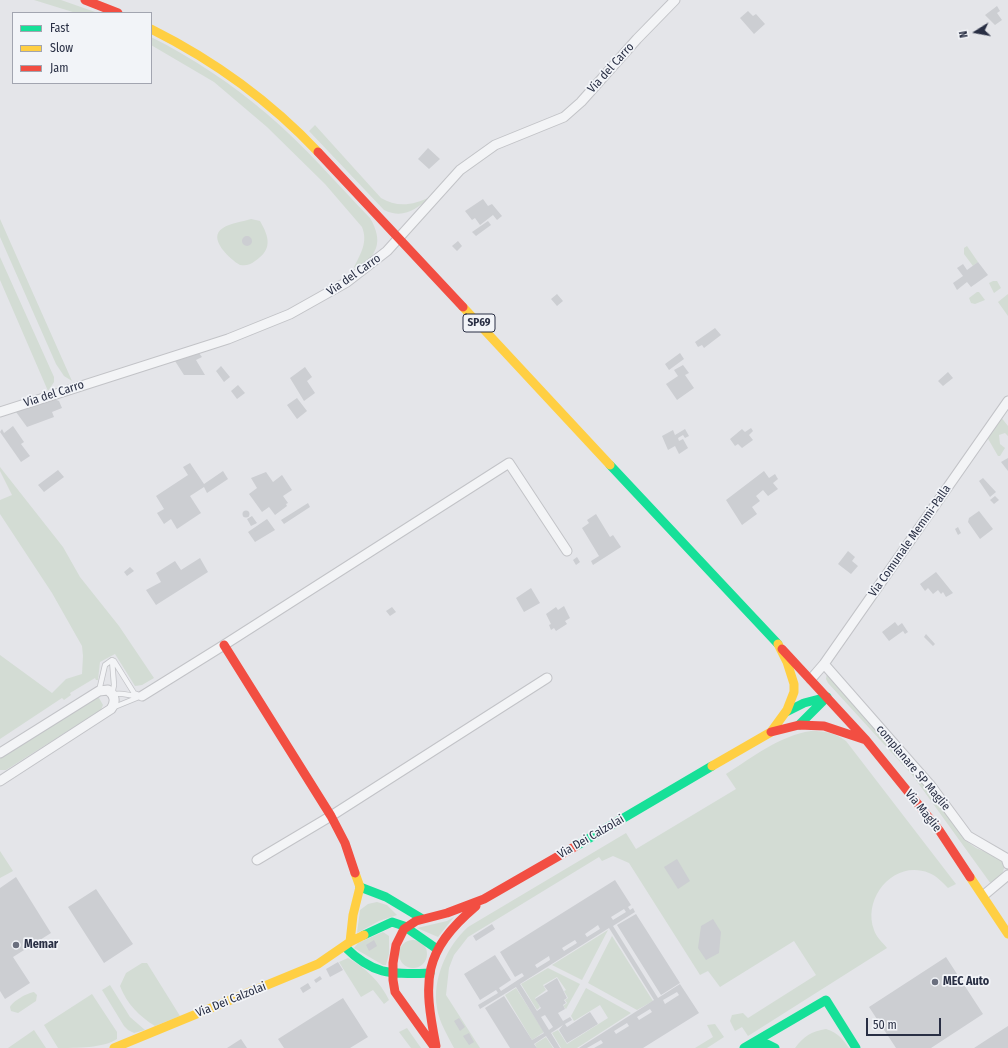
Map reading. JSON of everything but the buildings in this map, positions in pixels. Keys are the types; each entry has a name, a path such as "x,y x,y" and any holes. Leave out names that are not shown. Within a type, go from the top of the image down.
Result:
{"main road":[{"path":"85,0 115,12"},
{"name":"SP69","path":"152,30 181,44 238,81 277,112 313,147 827,697"},
{"path":"224,645 331,816 345,843 360,887 348,944 352,954 378,971 392,974 430,973"},
{"path":"771,732 786,712 794,697 794,675 782,648"},
{"path":"786,712 804,703 827,697"},
{"path":"799,725 827,697"},
{"name":"Via Maglie","path":"827,697 866,740 939,830 984,895 1008,934"},
{"path":"771,732 799,725 824,726 866,740"},
{"name":"Via Dei Calzolai","path":"114,1048 318,964 348,944 392,922 404,926 421,918 446,913 484,899 771,732"},
{"path":"360,887 386,898 421,918"},
{"path":"436,1048 429,1010 430,973 437,949 460,920 484,899"},
{"path":"436,1048 395,992 392,983 392,974 395,947 399,933 404,926 437,949"},
{"path":"745,1048 826,1000 856,1048"},
{"path":"745,1048 767,1044 775,1048"}],"street":[{"name":"Via del Carro","path":"0,412 228,339 262,326 315,301 347,282 374,264 400,239 460,170 495,146 564,117 581,102 637,39 675,0"},
{"name":"Via Comunale Memmi-Palla","path":"811,680 824,664 1008,401"},
{"path":"142,696 509,463 567,552"},
{"name":"complanare SP Maglie","path":"824,664 931,786 968,836 1006,858 1008,864"},
{"path":"257,860 331,816 547,678"},
{"path":"0,753 99,691 108,690 112,695 114,701 111,709 0,781"},
{"path":"984,895 1008,875"}],"lane":[{"path":"112,660 134,693 142,696"},
{"path":"112,660 114,685 112,695 120,694 134,697 142,696"},
{"path":"99,691 105,665 112,660"},
{"path":"111,709 142,696"}],"shaded area":[{"path":"34,0 61,0 95,12 73,12"},
{"path":"152,38 197,63 254,103 294,138 370,218 377,234 376,247 374,253 357,270 354,267 364,243 364,232 362,227 325,184 267,127 214,82 152,46"},
{"path":"315,125 381,198 393,203 406,204 418,202 430,197 420,206 409,212 397,214 384,210 309,131"},
{"path":"0,219 72,381 64,376 56,364 0,237"},
{"path":"251,219 260,221 266,233 268,243 267,248 261,257 248,265 240,265 231,259 222,248 217,237 218,232 226,226"},
{"path":"967,246 978,262 973,266 964,254 964,248"},
{"path":"0,257 54,377 54,382 48,391 0,280"},
{"path":"997,281 1001,288 994,293 989,283"},
{"path":"979,292 985,300 975,304 971,303 969,298"},
{"path":"1008,294 1008,316 998,302"},
{"path":"1000,416 1008,426 1008,436 1005,433 999,435 1000,444 1005,448 1000,456 998,456 987,437"},
{"path":"0,467 63,547 80,577 119,626 154,678 142,685 135,686 115,654 100,662 98,680 95,678 70,693 71,695 64,700 62,698 0,739 0,655 52,693 66,679 82,674 83,656 82,646 52,593 0,514 0,500 12,495 0,471"},
{"path":"827,673 920,779 966,841 976,848 1002,859 1004,863 1004,870 991,884 913,776 828,683 826,679"},
{"path":"95,698 99,698 103,705 101,710 6,770 0,770 0,758"},
{"path":"811,731 830,733 846,741 956,884 948,888 932,874 916,870 893,876 884,884 877,894 871,918 875,933 887,948 748,1036 742,1027 735,1031 730,1021 732,1015 743,1013 748,1018 816,975 794,941 720,987 708,971 700,975 629,863 613,856 602,861 599,857 468,937 454,955 449,968 446,995 480,1048 454,1048 438,1013 436,997 437,986 439,975 448,953 460,935 468,927 626,833 636,849 736,789 726,774 777,742 788,737"},
{"path":"0,851 13,871 0,878"},
{"path":"377,902 387,905 397,915 379,921 357,933 360,910 368,904"},
{"path":"454,917 438,937 417,928 447,921"},
{"path":"608,930 582,980 552,965"},
{"path":"383,932 389,936 389,954 386,965 383,965 354,948 358,943"},
{"path":"612,936 653,1001 637,1010 588,983"},
{"path":"413,940 423,944 427,954 423,964 413,968 403,964 399,954 403,944"},
{"path":"348,958 372,976 382,988 389,1000 384,1004 373,990 361,997 339,962"},
{"path":"142,963 147,963 180,1016 155,1026 139,1014 130,1004 120,986 126,973"},
{"path":"548,968 580,984 566,1009 563,1006 567,1003 565,1000 568,998 564,991 566,990 557,977 543,985 546,990 535,998 540,1007 537,1010 521,984"},
{"path":"110,985 130,1017 145,1030 134,1033 124,1026 102,990"},
{"path":"516,988 544,1032 532,1040 505,995"},
{"path":"586,988 631,1013 577,1048 561,1048 552,1033 558,1030 567,1044 608,1018 600,1005 574,1021 571,1016"},
{"path":"34,992 37,995 36,1001 18,1013 11,1011 10,1007 14,1002"},
{"path":"92,994 117,1032 117,1039 97,1046 58,1048 44,1025"},
{"path":"715,1024 724,1037 707,1048 695,1048 713,1037 707,1025"},
{"path":"407,1028 421,1048 411,1048 399,1032"},
{"path":"826,1029 839,1036 849,1048 795,1048 809,1035"},
{"path":"34,1030 46,1048 8,1048"},
{"path":"546,1037 553,1048 537,1048 535,1044"}],"traffic: fast":[{"path":"610,465 778,644"},
{"path":"786,712 804,703 827,697"},
{"path":"799,725 827,697"},
{"path":"576,846 712,766"},
{"path":"360,887 386,897 421,918"},
{"path":"364,935 392,922 404,926 437,949"},
{"path":"345,947 365,963 384,971 394,973 430,973"},
{"path":"744,1048 826,1000 856,1048"},
{"path":"752,1046 767,1044 775,1048"}],"traffic: slow":[{"path":"152,30 196,54 240,83 300,133 318,152"},
{"path":"463,307 610,465"},
{"path":"712,766 771,732 787,710 794,692 794,684 787,662 778,644"},
{"path":"350,942 353,915 360,887 355,873"},
{"path":"970,877 1008,934"},
{"path":"114,1048 318,964 350,942 364,935"}],"traffic: jam":[{"path":"85,0 115,12"},
{"path":"318,152 463,307"},
{"path":"224,645 331,816 345,843 355,873"},
{"path":"782,649 866,740 939,830 970,877"},
{"path":"771,732 799,725 824,726 866,740"},
{"path":"435,1048 395,992 393,963 396,945 404,929 416,921 447,913 484,899 576,846"},
{"path":"436,1046 429,1003 431,968 436,953 445,938 476,906"}],"place":[{"name":"Memar","path":"16,945"},
{"name":"MEC Auto","path":"935,982"}]}
